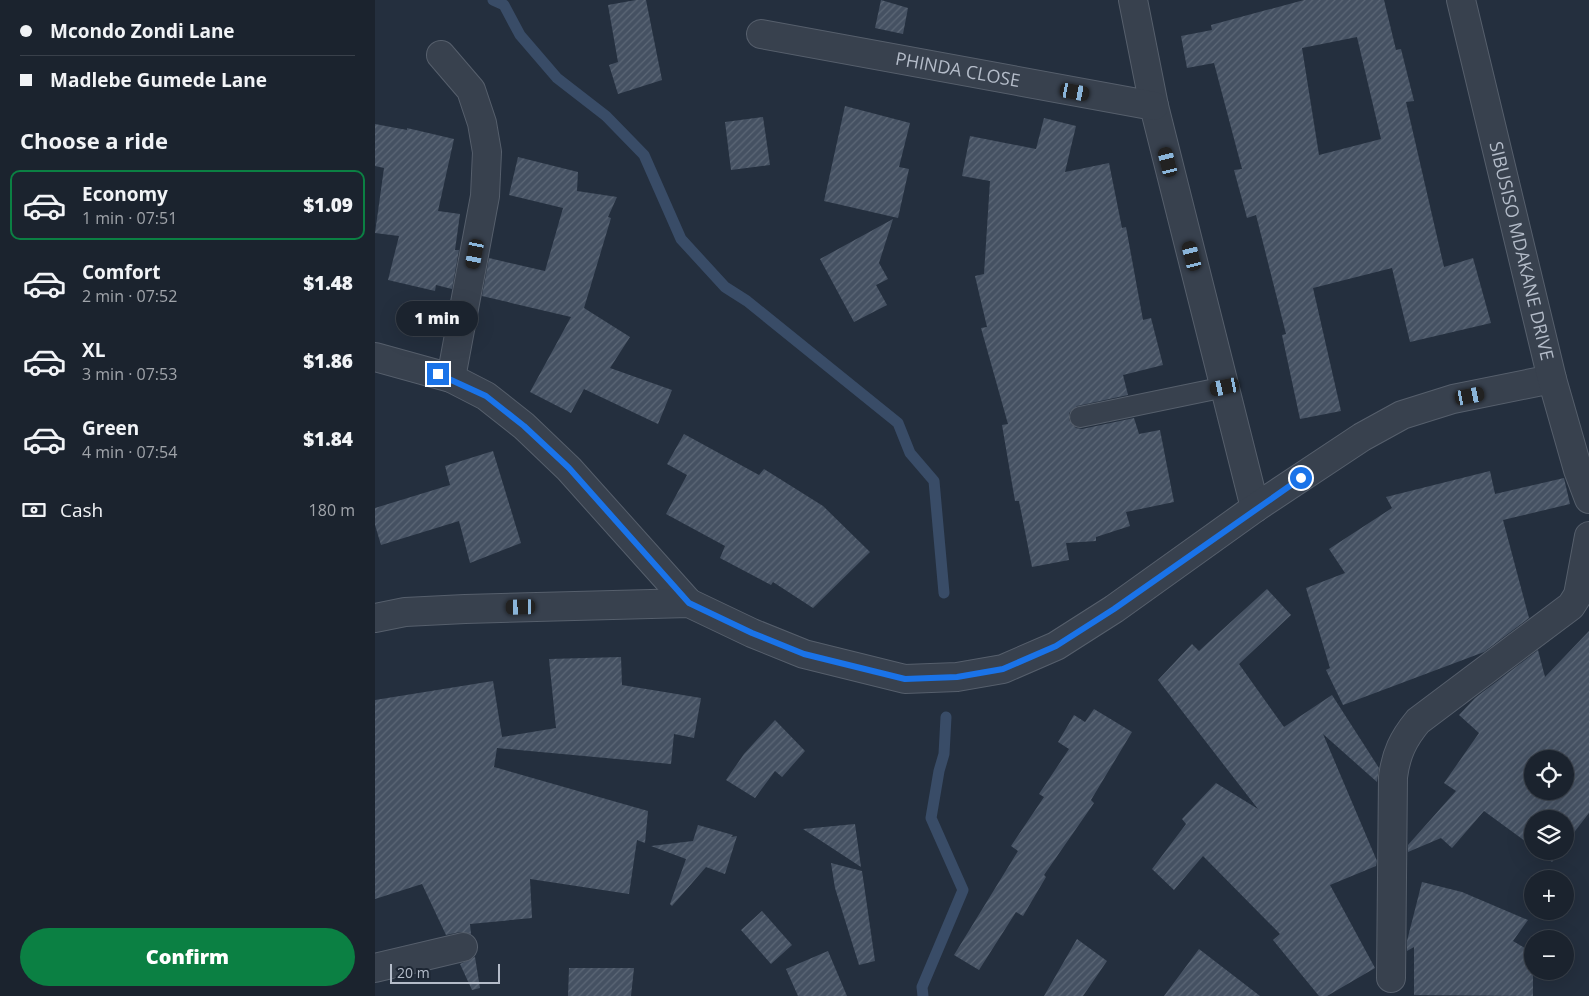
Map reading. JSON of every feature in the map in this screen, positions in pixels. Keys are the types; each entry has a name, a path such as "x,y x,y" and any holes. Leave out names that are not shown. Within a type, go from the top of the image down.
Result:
{"street":[{"path":"1133,0 1154,106 1255,508"},
{"name":"SIBUSISO MDAKANE DRIVE","path":"1461,0 1552,380 1578,470 1589,498"},
{"name":"PHINDA CLOSE","path":"761,34 1154,106"},
{"path":"441,55 471,90 482,123 487,152 485,196 451,378"},
{"path":"375,357 451,378 486,396 531,432 569,468 689,603 752,633 804,654 905,679 957,677 1003,669 1056,646 1114,609 1255,508 1362,437 1403,415 1453,399 1552,380"},
{"path":"1391,978 1393,777 1395,758 1404,738 1418,722 1571,606 1578,595 1589,536"},
{"path":"375,618 405,612 465,609 689,603"},
{"path":"375,968 463,947"}],"lane":[{"path":"1080,417 1225,387"}],"building":[{"path":"646,0 662,80 618,94 609,65 618,62 608,5"},
{"path":"881,0 908,8 903,34 875,28"},
{"path":"1304,0 1384,0 1396,50 1401,49 1414,101 1406,102 1444,267 1473,258 1491,323 1410,342 1392,268 1313,288 1341,411 1300,419 1282,335 1286,334 1256,215 1247,218 1234,170 1242,169 1214,63 1187,68 1181,36 1212,30 1211,25","holes":["1357,37 1381,139 1319,155 1302,48"]},
{"path":"845,106 910,123 899,167 909,169 898,218 824,201"},
{"path":"763,117 770,165 731,170 725,122"},
{"path":"1044,118 1076,126 1065,172 1109,163 1122,228 1126,227 1143,320 1151,318 1163,365 1123,375 1128,395 1077,406 1069,413 1069,420 1076,428 1082,429 1134,418 1139,434 1160,430 1174,502 1126,512 1130,526 1096,537 1096,541 1066,543 1069,560 1032,567 1019,501 1015,501 1002,425 1008,424 981,328 987,327 975,276 984,274 990,181 962,176 970,136 1036,149"},
{"path":"375,124 407,130 407,128 454,139 438,211 460,214 455,250 459,250 452,289 436,285 435,291 388,280 399,236 375,233 384,168 375,166"},
{"path":"518,157 578,172 577,191 617,197 608,217 611,218 584,308 630,337 610,368 672,390 658,424 584,389 571,413 530,392 571,317 482,296 489,258 545,271 563,208 509,195"},
{"path":"893,219 879,263 888,279 876,285 887,305 854,322 820,259"},
{"path":"684,434 759,475 764,469 823,506 870,552 813,608 773,582 771,585 720,558 725,546 666,514 687,475 667,464"},
{"path":"493,451 521,543 470,563 459,521 381,545 375,525 375,508 450,485 445,466"},
{"path":"1490,471 1495,494 1564,478 1570,504 1503,520 1529,618 1484,652 1343,705 1326,670 1330,668 1306,588 1345,573 1329,549 1392,508 1386,497"},
{"path":"1267,589 1291,615 1239,664 1284,727 1332,695 1379,768 1377,782 1323,734 1377,861 1376,866 1330,885 1375,968 1327,996 1319,996 1273,940 1280,934 1203,856 1174,890 1152,869 1186,824 1182,819 1216,783 1258,809 1158,680 1192,644 1199,651"},
{"path":"1589,631 1589,813 1574,832 1574,810 1524,810 1524,840 1484,811 1452,848 1441,838 1408,852 1408,845 1456,791 1444,783 1479,733 1459,715 1475,698 1538,650 1545,677"},
{"path":"621,657 622,685 701,698 694,738 674,734 671,764 497,748 494,767 648,811 645,843 637,840 629,894 530,879 532,918 470,924 471,934 460,932 446,935 422,884 375,899 375,700 493,681 502,737 556,728 549,659"},
{"path":"1094,709 1132,732 1091,800 1094,803 1044,875 1046,877 1023,916 1016,912 979,970 954,955 1018,851 1011,846 1044,797 1039,794 1069,749 1058,742 1074,715 1085,722"},
{"path":"775,720 805,751 782,777 775,771 755,798 726,780 744,754"},
{"path":"855,824 861,867 803,829"},
{"path":"698,825 733,835 731,837 737,836 725,874 706,867 672,906 670,904 686,859 651,846 693,841"},
{"path":"831,863 862,871 875,961 859,965 835,888"},
{"path":"1422,882 1462,892 1524,918 1524,920 1528,920 1513,941 1524,948 1524,980 1533,980 1533,996 1414,995 1414,947 1407,951 1407,941"},
{"path":"762,911 792,945 771,964 741,930"},
{"path":"1077,939 1107,961 1083,996 1044,996"},
{"path":"1199,949 1260,996 1164,996"},
{"path":"828,951 847,996 798,996 786,969"},
{"path":"475,957 480,988 472,990 460,964"},
{"path":"569,968 634,968 631,996 568,996"}],"waterway":[{"path":"493,0 504,5 520,35 557,78 606,116 644,155 681,239 725,287 747,301 898,423 910,453 934,481 944,593"},
{"path":"923,996 922,987 963,890 931,818 939,771 944,754 946,717"}],"route":[{"path":"438,374 451,378 486,396 524,426 569,468 689,603 752,633 804,654 858,669 905,679 957,677 1003,669 1056,646 1114,609 1255,508 1301,478"}]}
